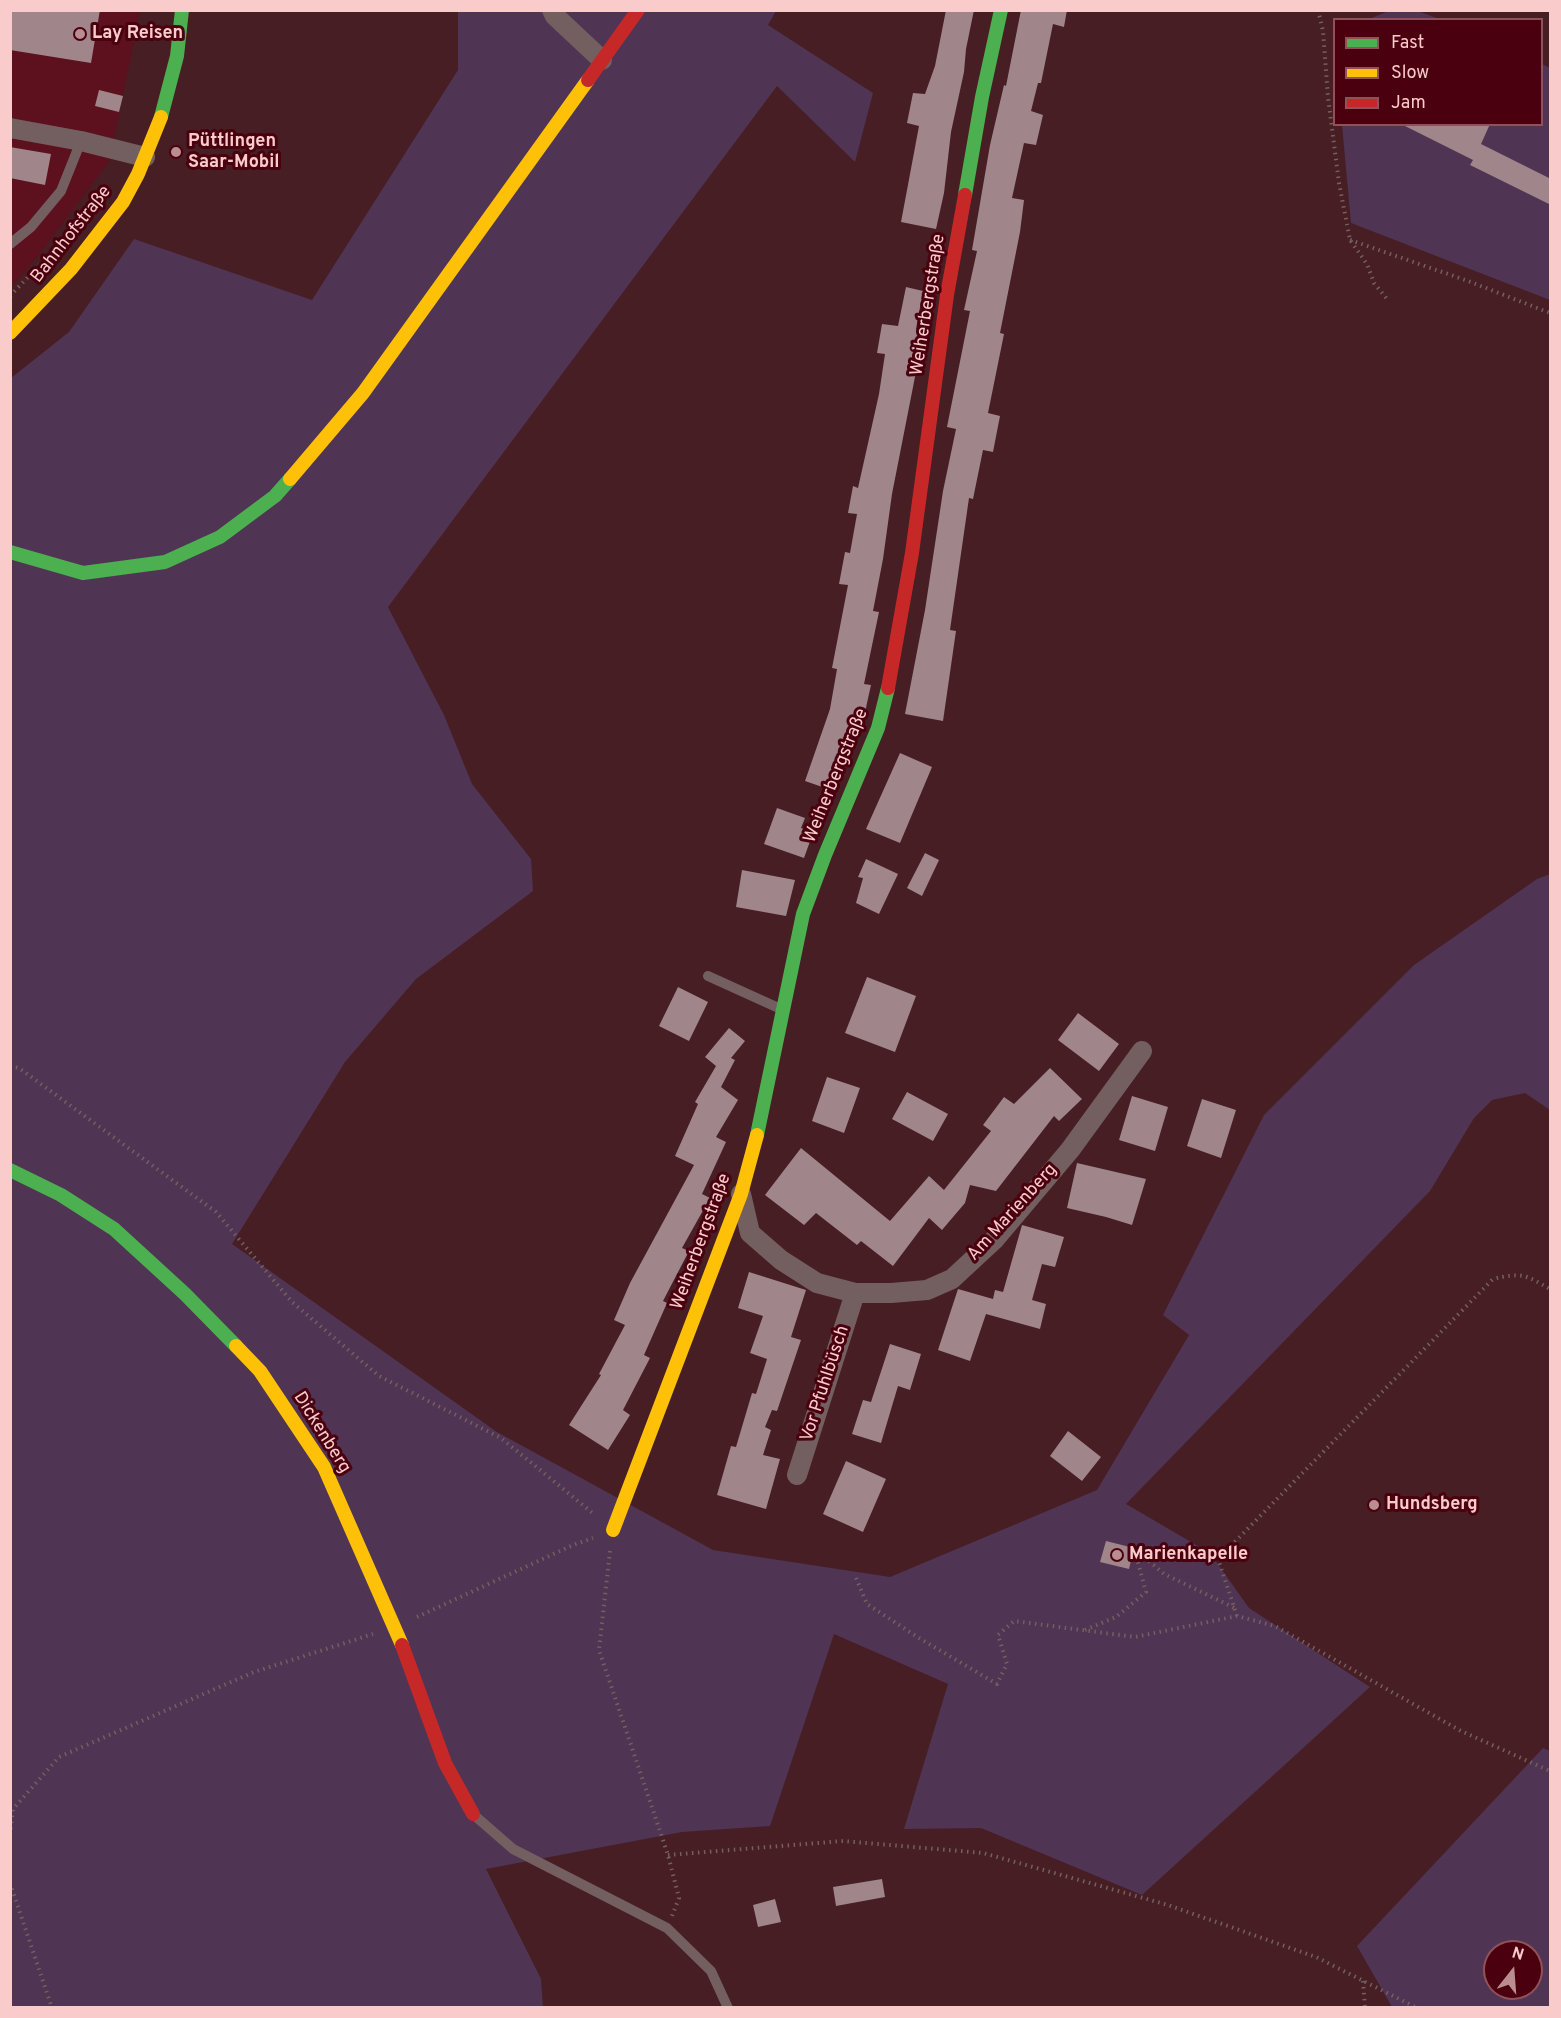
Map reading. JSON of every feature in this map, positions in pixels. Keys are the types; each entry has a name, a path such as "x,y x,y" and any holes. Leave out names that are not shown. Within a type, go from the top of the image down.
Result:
{"street":[{"name":"Bahnhofstraße","path":"10,333 55,289 96,240 127,195 145,157 169,92 182,26 182,10"},
{"path":"552,10 555,16 602,60"},
{"path":"10,552 84,573 165,562 220,537 275,496 363,393 638,10"},
{"name":"Weiherbergstraße","path":"614,1530 741,1194 756,1140 803,914 878,728 887,694 912,553 947,295 982,97 1001,10"},
{"path":"10,128 81,141 145,157"},
{"name":"Am Marienberg","path":"741,1194 750,1233 782,1260 817,1283 855,1293 927,1290 952,1279 994,1240 1070,1150 1142,1051"},
{"name":"Dickenberg","path":"10,1170 61,1195 114,1228 185,1294 260,1371 324,1467 396,1627 445,1763 473,1814"},
{"name":"Vor Pfuhlbüsch","path":"797,1475 855,1293"}],"lane":[{"path":"10,244 31,227 61,191 81,141"},
{"path":"708,976 783,1010"},
{"path":"473,1814 513,1849 667,1928 711,1971 728,2007"}],"path":[{"path":"1318,10 1323,32 1328,97 1339,183 1350,240 1367,264 1374,283 1386,299"},
{"path":"1350,240 1551,313"},
{"path":"10,1066 19,1068 216,1212 292,1302 379,1376 501,1438 614,1530"},
{"path":"1237,1616 1218,1559 1493,1279 1510,1275 1529,1276 1551,1290"},
{"path":"10,1835 13,1809 59,1757 254,1672 396,1627 573,1545 614,1530"},
{"path":"614,1530 599,1650 668,1855 679,1898 667,1928"},
{"path":"1084,1630 1116,1617 1146,1592 1134,1548 1164,1574 1235,1608"},
{"path":"856,1578 867,1604 997,1684 1007,1664 998,1635 1014,1622 1135,1636 1237,1616 1275,1626 1461,1731 1551,1771"},
{"path":"668,1855 843,1841 983,1853 1168,1905 1316,1957 1417,2007"},
{"path":"10,1883 52,2007"},
{"path":"1363,1981 1365,2007"}],"shaded area":[{"path":"1391,10 1418,11 1436,18 1371,18"},
{"path":"11,11 140,11 109,162 38,256 11,287"},
{"path":"458,11 776,11 768,25 873,93 855,162 777,86 388,607 444,715 472,784 531,859 533,891 416,979 345,1062 232,1244 497,1432 713,1550 890,1577 1097,1490 1189,1335 1163,1315 1264,1115 1414,965 1537,879 1550,874 1550,1110 1525,1093 1492,1100 1474,1118 1430,1191 1126,1504 1210,1553 1249,1608 1370,1687 1142,1895 981,1828 904,1829 948,1684 834,1634 770,1826 682,1832 486,1869 541,1979 543,2007 11,2008 11,378 69,332 134,239 312,300 458,70"},
{"path":"1543,64 1550,68 1550,300 1351,223 1342,126 1543,126"},
{"path":"1543,1748 1550,1751 1550,2007 1392,2007 1357,1946"}],"building":[{"path":"10,10 100,10 91,63 10,50"},
{"path":"946,10 974,10 951,132 944,193 936,229 901,222 919,126 907,123 913,93 925,94 935,66"},
{"path":"1021,10 1067,10 1064,27 1053,24 1041,83 1038,83 1031,111 1043,115 1036,145 1024,143 1012,198 1024,200 1000,333 1004,334 988,413 1000,416 993,452 983,450 973,499 969,498 950,630 956,631 943,721 905,714 925,610 943,491 956,429 947,427 970,311 964,310 977,251 972,250 990,145 1004,85 1006,86"},
{"path":"99,90 123,96 119,112 95,106"},
{"path":"1405,126 1489,126 1481,144 1551,179 1551,205 1470,165 1473,160"},
{"path":"10,147 51,154 45,185 10,178"},
{"path":"906,287 923,291 916,329 924,331 892,494 873,611 879,612 864,684 871,685 864,718 861,717 834,791 805,781 830,709 837,669 832,668 848,585 839,584 845,552 850,553 857,514 848,513 853,486 858,488 879,394 885,354 877,353 882,324 898,326"},
{"path":"900,753 932,767 900,843 866,829"},
{"path":"777,808 805,818 801,828 813,833 804,858 764,844"},
{"path":"925,853 939,860 922,896 907,888"},
{"path":"866,859 898,874 879,914 856,903 863,878 858,877"},
{"path":"742,870 795,880 786,916 736,907"},
{"path":"867,977 916,996 895,1052 845,1033"},
{"path":"678,987 708,1002 689,1041 659,1026"},
{"path":"1078,1013 1119,1044 1099,1071 1058,1040"},
{"path":"729,1028 745,1041 731,1058 735,1060 721,1087 738,1100 716,1137 726,1142 702,1194 710,1198 682,1248 689,1251 663,1301 667,1303 644,1355 650,1358 623,1410 630,1415 608,1450 569,1425 601,1375 599,1374 625,1325 614,1320 630,1283 694,1165 675,1156 698,1104 695,1102 716,1066 705,1057"},
{"path":"1050,1068 1082,1099 1059,1121 1054,1116 996,1191 970,1185 965,1203 942,1230 929,1218 893,1266 861,1241 857,1245 816,1213 804,1225 765,1195 801,1148 890,1221 929,1176 944,1190 991,1131 983,1125 1004,1097 1014,1104"},
{"path":"827,1077 860,1088 844,1133 812,1121"},
{"path":"907,1092 948,1114 933,1141 892,1119"},
{"path":"1132,1096 1168,1107 1155,1151 1119,1140"},
{"path":"1202,1099 1236,1110 1221,1158 1187,1146"},
{"path":"1077,1163 1146,1179 1132,1225 1067,1208"},
{"path":"1022,1225 1064,1237 1055,1267 1042,1264 1032,1300 1046,1304 1040,1329 986,1314 970,1361 938,1350 958,1289 993,1299 995,1290 1003,1292"},
{"path":"749,1272 806,1290 791,1337 801,1340 777,1411 772,1410 765,1427 771,1430 763,1455 780,1459 766,1509 717,1495 731,1446 736,1447 752,1393 756,1394 767,1359 750,1353 763,1316 738,1308"},
{"path":"890,1344 921,1354 910,1390 898,1386 881,1443 852,1434 863,1400 871,1402"},
{"path":"1068,1431 1101,1457 1082,1481 1050,1456"},
{"path":"846,1461 886,1479 863,1532 823,1514"},
{"name":"Marienkapelle","path":"1106,1541 1134,1548 1129,1569 1100,1562"},
{"path":"882,1879 885,1897 836,1906 833,1887"},
{"path":"775,1899 781,1922 758,1927 753,1905"}],"traffic: fast":[{"path":"161,117 177,56 182,10"},
{"path":"965,195 982,97 1001,10"},
{"path":"10,552 83,573 165,562 220,537 275,496 290,479"},
{"path":"757,1135 803,914 878,728 888,688"},
{"path":"10,1170 61,1195 114,1229 185,1294 236,1346"}],"traffic: slow":[{"path":"290,479 363,393 588,80"},
{"path":"10,333 71,269 123,202 138,174 161,117"},
{"path":"613,1530 741,1194 757,1135"},
{"path":"236,1346 260,1371 324,1467 402,1645"}],"traffic: jam":[{"path":"588,80 638,10"},
{"path":"888,688 912,553 947,295 965,195"},
{"path":"402,1645 445,1763 473,1814"}],"place":[{"name":"Lay Reisen","path":"80,34"},
{"name":"Püttlingen Saar-Mobil","path":"176,152"},
{"name":"Hundsberg","path":"1374,1505"},
{"name":"Marienkapelle","path":"1117,1555"}]}
